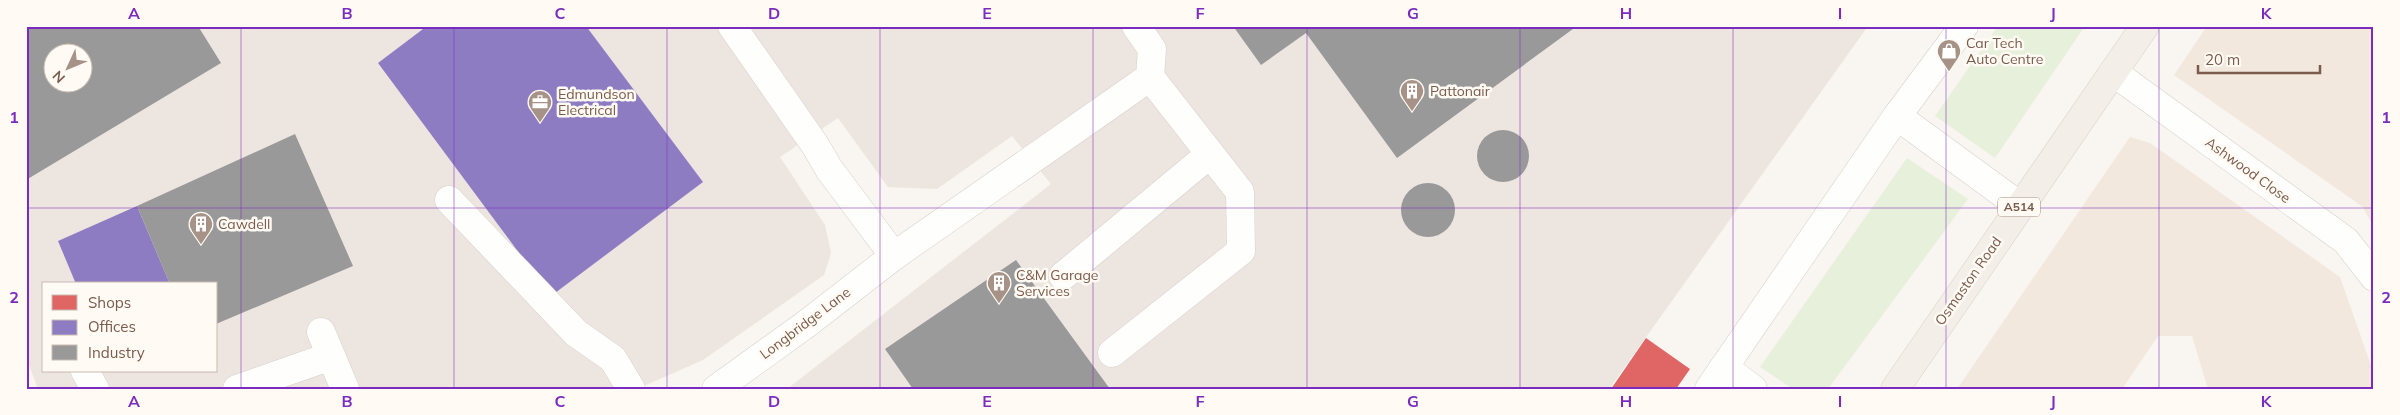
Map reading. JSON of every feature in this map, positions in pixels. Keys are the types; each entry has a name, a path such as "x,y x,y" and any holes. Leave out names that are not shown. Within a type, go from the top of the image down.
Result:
{"main road":[{"name":"Osmaston Road","path":"1895,389 2145,26"}],"street":[{"path":"732,26 815,145 829,169 894,256"},
{"path":"1112,352 1241,251 1240,192 1150,76 1152,49 1136,26"},
{"path":"1754,389 1716,378 1897,116 1964,26"},
{"name":"Ashwood Close","path":"2113,72 2346,241 2374,277"},
{"name":"Longbridge Lane","path":"716,389 805,325 894,256 1015,173 1150,76"},
{"path":"1897,116 2020,206"},
{"path":"1063,276 1210,154"},
{"path":"449,200 576,333 613,359 631,389"},
{"path":"237,389 326,344 345,389"},
{"path":"86,372 95,389"}],"shaded area":[{"path":"26,26 1868,26 1609,389 787,389 1051,184 1012,136 937,189 888,187 838,118 780,157 825,225 831,253 824,275 703,360 637,389 38,389 26,357"},
{"path":"2207,26 2374,26 2374,228 2363,207 2174,75"},
{"path":"2130,137 2150,143 2340,277 2374,374 2374,389 2208,389 2192,336 2158,336 2122,389 1957,389"}],"green space":[{"path":"1998,26 2085,26 1995,158 1935,116"},
{"path":"1907,158 1968,199 1828,389 1793,389 1760,367"}],"building: Shops":[{"path":"1646,338 1690,369 1676,389 1611,389"}],"building: Offices":[{"name":"Edmundson Electrical","path":"427,26 586,26 703,182 551,296 378,63"},
{"path":"137,206 169,282 75,282 58,241"}],"building: Industry":[{"path":"26,26 198,26 221,63 26,180"},
{"name":"Pattonair","path":"1233,26 1577,26 1397,158 1306,33 1261,65"},
{"path":"1503,130 1517,134 1525,142 1529,156 1525,170 1517,178 1503,182 1489,178 1481,170 1477,156 1481,142 1489,134"},
{"path":"295,134 353,266 218,323 218,282 169,282 137,206"},
{"path":"1423,183 1433,183 1443,187 1451,195 1455,210 1451,225 1443,233 1433,237 1423,237 1413,233 1405,225 1401,215 1401,205 1405,195 1413,187"},
{"name":"C&M Garage Services","path":"1016,260 1110,389 913,389 885,349"}],"place":[{"name":"Car Tech Auto Centre","path":"1949,72"},
{"name":"Pattonair","path":"1412,112"},
{"name":"Edmundson Electrical","path":"540,123"},
{"name":"Cawdell","path":"201,245"},
{"name":"C&M Garage Services","path":"999,304"}]}
